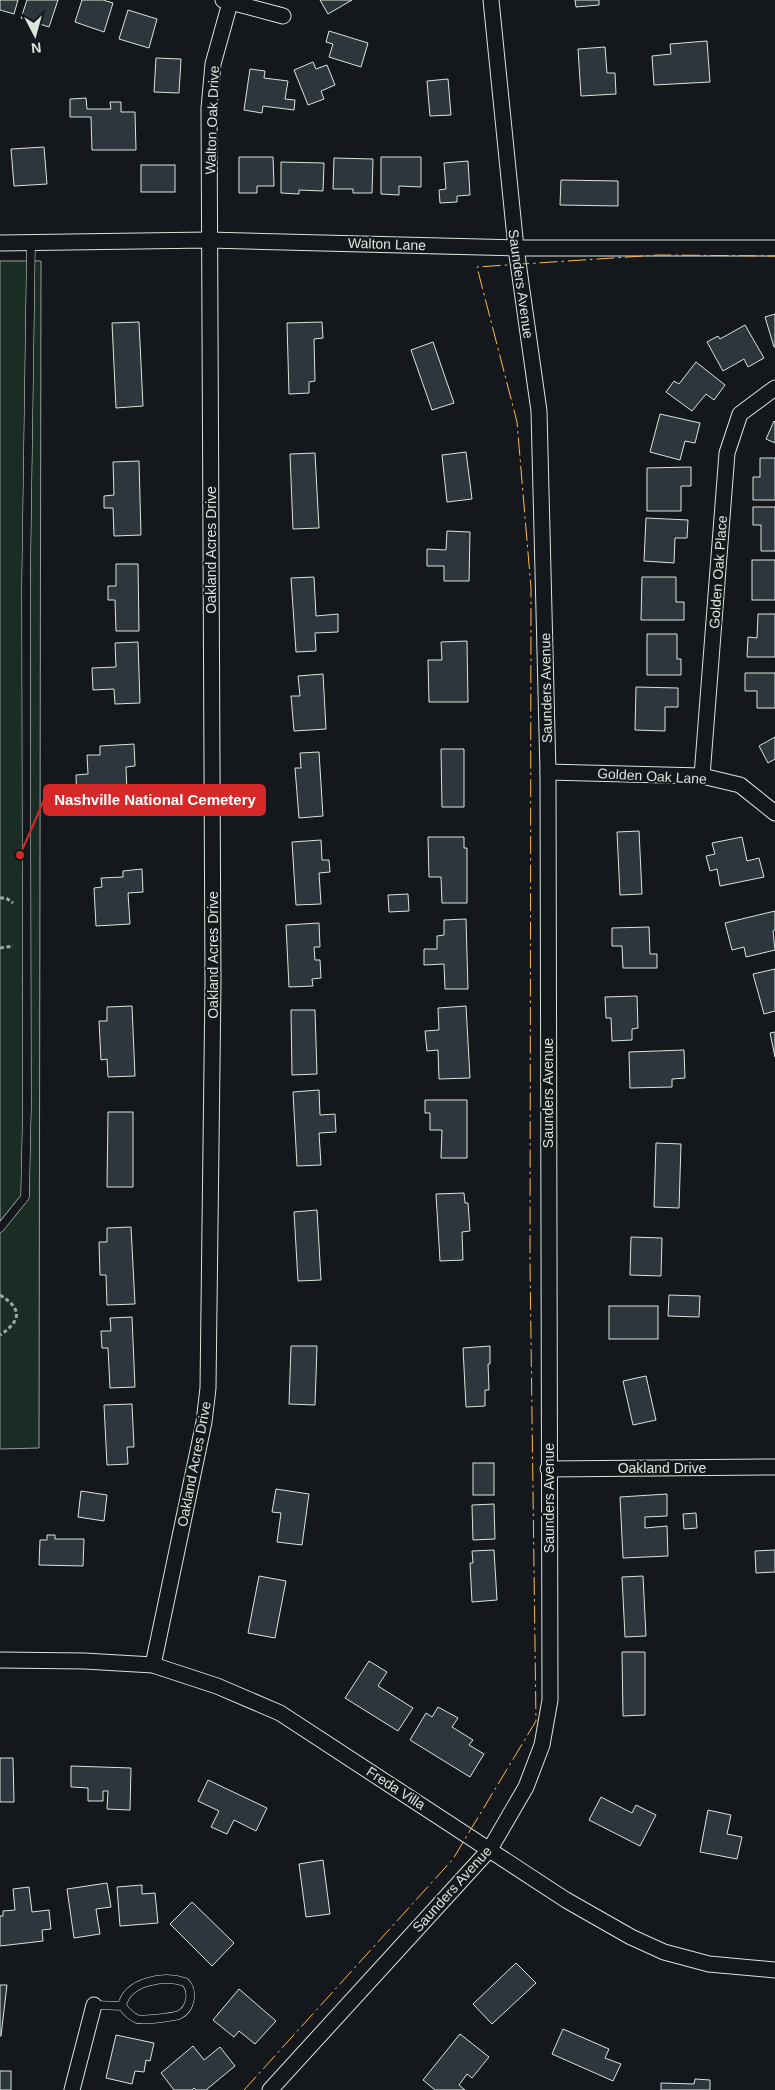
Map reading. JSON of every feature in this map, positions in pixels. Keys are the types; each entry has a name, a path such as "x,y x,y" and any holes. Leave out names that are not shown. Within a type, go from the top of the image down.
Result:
{"street":[{"name":"Saunders Avenue","path":"270,2090 490,1849 526,1787 542,1745 550,1700 548,1469 548,772 539,411 516,248 491,0"},
{"path":"227,1 282,16"},
{"name":"Walton Oak Drive","path":"209,240 210,108 213,64 227,1"},
{"name":"Walton Lane","path":"0,243 209,240 516,248 775,248"},
{"name":"Oakland Acres Drive","path":"153,1665 204,1422 208,1388 214,983 209,240"},
{"name":"Golden Oak Place","path":"702,776 727,453 740,414 775,388"},
{"name":"Golden Oak Lane","path":"548,772 702,776 740,785 775,813"},
{"name":"Oakland Drive","path":"548,1469 775,1467"},
{"name":"Freda Villa","path":"0,1660 84,1661 153,1665 217,1686 280,1712 566,1900 631,1937 664,1952 709,1964 775,1970"},
{"path":"72,2090 94,2005"}],"lane":[{"path":"0,1228 26,1197 26,585 32,242"},
{"path":"177,1980 185,1982 190,1992 190,2000 186,2009 178,2015 138,2020 129,2015 122,2006 124,1997 135,1987 146,1982 177,1980"},
{"path":"94,2005 122,2006"}],"path":[{"path":"0,898 6,898 13,902"},
{"path":"0,948 13,946"},
{"path":"0,1295 11,1302 16,1310 17,1317 13,1326 0,1335"}],"green space":[{"path":"0,261 41,261 39,1448 0,1449"}],"building":[{"path":"0,0 18,0 14,14 0,10"},
{"path":"27,0 58,0 49,27 21,18"},
{"path":"82,0 103,0 113,3 104,32 75,22"},
{"path":"320,0 352,0 328,14"},
{"path":"575,0 599,0 599,5 576,7"},
{"path":"128,10 157,19 149,48 119,39"},
{"path":"329,31 368,43 361,67 329,57 333,44 326,42"},
{"path":"707,41 710,82 654,85 652,56 671,54 670,44"},
{"path":"605,47 607,73 615,73 616,94 581,96 578,49"},
{"path":"156,58 181,59 179,93 154,92"},
{"path":"313,62 316,69 327,65 335,85 321,91 324,99 308,105 294,70"},
{"path":"250,69 265,71 264,78 288,81 285,99 295,100 294,110 263,106 262,113 244,110"},
{"path":"448,79 451,115 430,116 427,81"},
{"path":"86,98 87,109 111,109 110,102 121,102 121,112 135,112 136,150 92,150 91,117 70,117 70,99"},
{"path":"44,147 47,184 14,186 11,149"},
{"path":"239,157 273,157 274,186 257,186 257,193 239,193"},
{"path":"381,157 421,157 421,187 399,186 399,195 381,194"},
{"path":"334,158 373,159 372,193 353,193 353,189 333,189"},
{"path":"468,161 470,195 457,196 457,202 440,203 439,190 446,189 444,163"},
{"path":"281,162 324,163 323,191 299,190 299,194 281,193"},
{"path":"141,165 175,165 175,192 141,192"},
{"path":"561,180 618,181 618,206 560,205"},
{"path":"775,314 775,347 774,347 765,317"},
{"path":"139,322 143,406 116,408 112,323"},
{"path":"322,322 323,338 314,339 315,381 309,382 309,393 289,394 287,323"},
{"path":"745,325 764,358 748,367 744,359 723,371 707,342 718,336 720,339"},
{"path":"433,342 454,403 432,410 411,350"},
{"path":"696,362 725,385 714,400 706,394 692,411 666,392 674,381 679,384"},
{"path":"660,414 700,423 695,443 685,441 680,460 650,452"},
{"path":"775,422 775,443 766,439"},
{"path":"466,452 472,499 447,502 442,455"},
{"path":"315,453 319,528 293,529 290,454"},
{"path":"760,458 775,458 775,500 753,500 753,477 760,477"},
{"path":"139,461 141,535 114,536 113,508 104,508 104,496 114,495 113,462"},
{"path":"691,467 691,486 681,486 681,511 647,511 647,468"},
{"path":"753,507 775,507 775,551 761,551 761,525 753,525"},
{"path":"646,518 688,520 687,538 675,538 674,563 644,561"},
{"path":"447,531 470,532 469,581 444,581 444,566 427,566 427,549 446,550"},
{"path":"752,560 775,560 775,600 752,600"},
{"path":"116,564 138,564 139,631 116,631 115,600 108,600 108,586 116,586"},
{"path":"314,577 316,616 338,614 338,632 315,633 316,651 296,652 291,578"},
{"path":"642,577 676,577 676,602 684,602 684,620 641,620"},
{"path":"758,614 775,614 775,657 747,657 748,637 757,638"},
{"path":"647,634 677,634 677,659 681,659 681,675 647,675"},
{"path":"467,641 468,702 429,702 428,660 442,660 441,642"},
{"path":"138,642 140,703 115,704 114,689 93,690 92,668 116,667 115,643"},
{"path":"745,673 775,673 775,708 757,708 757,691 745,691"},
{"path":"323,674 326,729 294,731 291,696 300,696 298,676"},
{"path":"636,687 678,688 678,707 665,707 665,731 635,730"},
{"path":"775,737 775,759 768,763 759,746"},
{"path":"134,744 135,766 126,767 127,791 135,791 136,812 101,814 100,801 77,802 76,775 88,774 87,755 100,755 100,746"},
{"path":"441,749 464,749 464,807 442,807"},
{"path":"319,752 323,816 299,818 295,768 301,768 300,753"},
{"path":"639,831 642,894 620,895 617,832"},
{"path":"428,837 464,837 464,848 467,848 467,903 442,903 441,877 429,877"},
{"path":"742,837 747,861 759,858 764,877 720,886 717,869 710,871 706,856 715,854 712,843"},
{"path":"321,840 322,860 329,860 330,872 319,873 321,904 296,905 292,842"},
{"path":"142,869 143,892 128,893 130,924 96,926 94,888 102,887 101,878 123,877 123,871"},
{"path":"408,894 409,911 389,912 388,895"},
{"path":"775,911 775,930 773,931 775,950 746,957 744,947 732,950 725,923"},
{"path":"466,919 468,989 445,989 444,964 424,965 424,949 437,949 437,936 444,935 444,920"},
{"path":"319,923 320,947 314,947 315,960 320,960 321,978 312,979 313,986 289,987 286,925"},
{"path":"649,927 650,954 657,954 657,968 623,968 622,946 612,946 612,928"},
{"path":"775,969 775,1011 764,1014 753,974"},
{"path":"637,996 638,1028 632,1029 632,1040 612,1041 611,1018 606,1018 605,997"},
{"path":"132,1006 135,1076 108,1077 107,1059 101,1060 99,1021 107,1021 107,1007"},
{"path":"466,1006 470,1078 439,1079 438,1050 427,1051 425,1031 439,1030 438,1008"},
{"path":"291,1010 315,1010 317,1074 292,1075"},
{"path":"775,1032 775,1057 770,1033"},
{"path":"684,1050 685,1078 672,1079 672,1087 630,1088 629,1052"},
{"path":"319,1090 320,1115 335,1114 336,1132 319,1133 321,1165 297,1166 293,1092"},
{"path":"425,1100 467,1100 467,1158 441,1158 442,1130 430,1130 430,1113 425,1113"},
{"path":"108,1112 133,1112 133,1187 107,1187"},
{"path":"656,1143 681,1144 679,1208 654,1207"},
{"path":"464,1193 465,1203 468,1203 470,1231 462,1232 463,1260 440,1261 436,1194"},
{"path":"317,1210 321,1280 298,1281 294,1212"},
{"path":"131,1227 135,1304 107,1305 106,1275 100,1275 99,1242 107,1242 107,1228"},
{"path":"631,1237 662,1238 661,1276 630,1275"},
{"path":"669,1295 700,1296 699,1317 668,1316"},
{"path":"609,1306 658,1306 658,1339 609,1339"},
{"path":"132,1317 135,1387 110,1388 108,1348 102,1348 101,1331 111,1331 110,1318"},
{"path":"291,1346 317,1346 315,1405 289,1404"},
{"path":"490,1346 490,1364 488,1364 489,1390 485,1390 485,1406 466,1407 463,1348"},
{"path":"646,1376 656,1420 633,1425 623,1381"},
{"path":"132,1404 134,1447 127,1447 128,1464 107,1465 104,1405"},
{"path":"473,1463 494,1463 494,1495 473,1495"},
{"path":"276,1489 309,1494 302,1545 277,1542 281,1513 272,1512"},
{"path":"81,1491 107,1495 104,1521 78,1517"},
{"path":"667,1494 667,1516 645,1517 645,1528 667,1526 668,1556 623,1558 620,1497"},
{"path":"494,1504 495,1539 473,1540 472,1505"},
{"path":"696,1513 697,1528 684,1529 683,1514"},
{"path":"47,1535 55,1535 55,1539 84,1539 83,1566 39,1565 40,1540 47,1540"},
{"path":"494,1550 497,1600 472,1602 470,1563 473,1563 472,1551"},
{"path":"775,1550 775,1572 756,1573 755,1551"},
{"path":"259,1576 286,1581 275,1638 248,1633"},
{"path":"643,1576 646,1636 625,1637 622,1577"},
{"path":"622,1652 645,1652 645,1715 623,1716"},
{"path":"369,1661 387,1672 378,1686 413,1708 398,1731 345,1698"},
{"path":"438,1707 458,1718 452,1727 473,1740 469,1745 484,1754 470,1777 410,1740 426,1713 432,1717"},
{"path":"0,1758 13,1758 14,1802 0,1802"},
{"path":"71,1766 131,1768 130,1810 107,1809 108,1791 103,1791 103,1801 88,1801 88,1788 71,1787"},
{"path":"208,1780 267,1808 256,1831 234,1820 227,1834 211,1827 219,1811 198,1801"},
{"path":"601,1797 632,1813 636,1805 656,1815 640,1846 589,1820"},
{"path":"708,1810 731,1815 727,1834 742,1837 737,1859 700,1852"},
{"path":"323,1860 330,1914 306,1917 299,1864"},
{"path":"107,1883 111,1907 96,1909 100,1934 74,1938 67,1889"},
{"path":"142,1885 142,1894 155,1893 158,1923 120,1926 117,1887"},
{"path":"29,1887 32,1912 49,1910 51,1929 42,1930 43,1941 0,1946 0,1916 3,1916 3,1911 15,1910 13,1889"},
{"path":"192,1902 234,1943 212,1966 170,1924"},
{"path":"516,1963 536,1983 492,2024 473,2004"},
{"path":"0,1985 7,1985 1,2036 0,2036"},
{"path":"239,1989 276,2021 255,2044 239,2031 234,2037 213,2020"},
{"path":"563,2029 609,2049 605,2058 621,2064 613,2081 552,2054"},
{"path":"460,2034 489,2057 472,2078 467,2074 459,2085 465,2090 435,2090 423,2080"},
{"path":"116,2035 154,2043 150,2061 146,2060 144,2072 135,2071 132,2084 106,2078"},
{"path":"193,2046 204,2060 220,2047 235,2066 206,2090 196,2090 194,2088 192,2090 174,2090 161,2073"},
{"path":"0,2071 11,2071 11,2090 0,2090"},
{"path":"695,2079 710,2080 710,2090 661,2090 661,2083 694,2084"}],"power":[{"path":"244,2090 453,1859 536,1721 530,1262 531,588 517,422 477,267 658,255 775,256"}],"place":[{"name":"Nashville National Cemetery","path":"20,855"}]}
